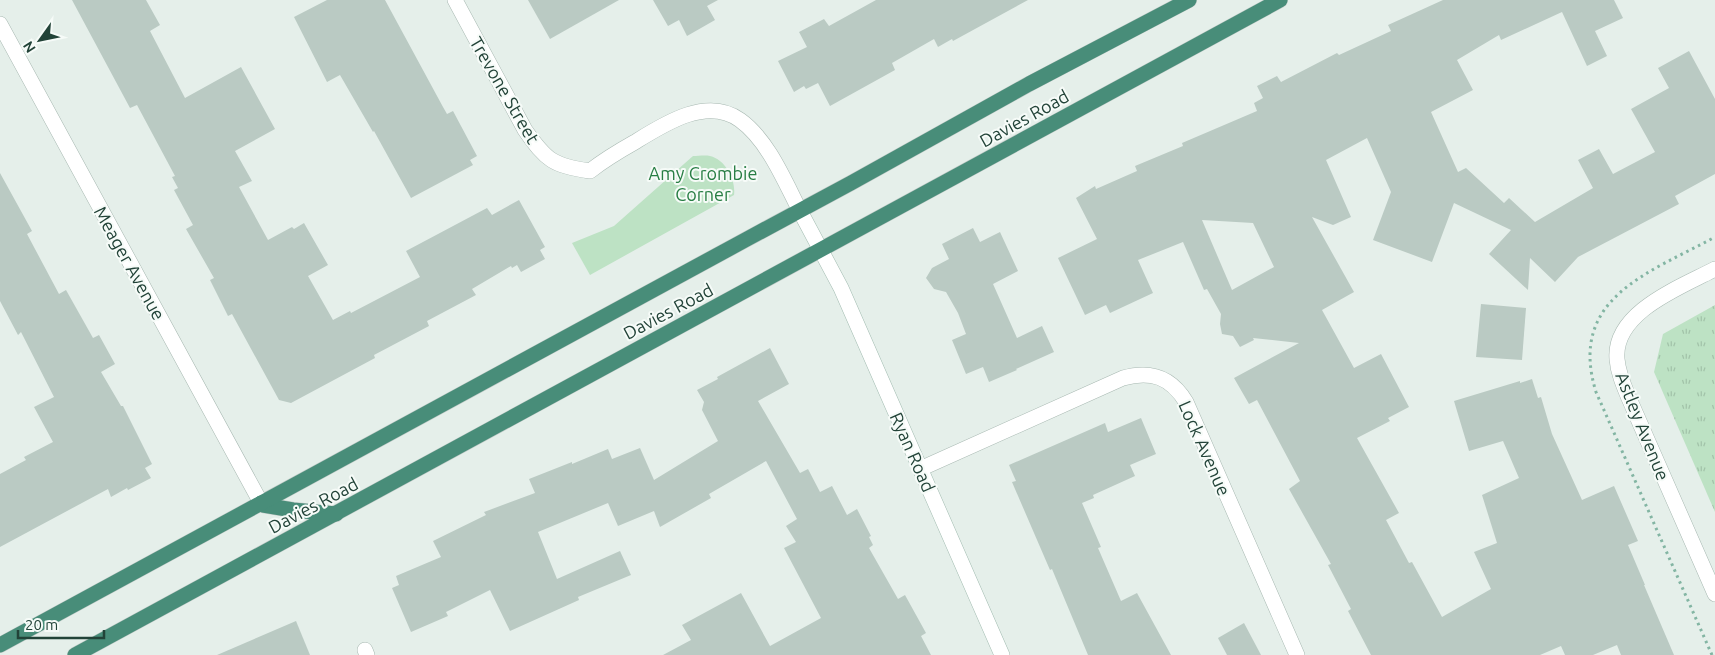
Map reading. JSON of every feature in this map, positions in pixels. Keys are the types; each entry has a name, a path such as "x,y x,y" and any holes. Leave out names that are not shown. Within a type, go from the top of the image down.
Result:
{"highway":[{"name":"Davies Road","path":"0,644 800,212 1028,84 1189,0"},
{"name":"Davies Road","path":"75,655 1280,0"},
{"path":"261,503 263,505 293,510 336,514"}],"street":[{"name":"Trevone Street","path":"455,0 525,130 548,159 560,165 590,171 642,137 680,117 696,112 721,112 740,120 752,130 772,160 820,250"},
{"name":"Meager Avenue","path":"0,24 261,503"},
{"name":"Ryan Road","path":"820,250 843,294 1002,655"},
{"name":"Astley Avenue","path":"1715,269 1639,312 1626,325 1618,341 1616,359 1620,377 1628,396 1715,594"},
{"name":"Lock Avenue","path":"920,469 1123,378 1136,374 1149,374 1162,379 1172,384 1186,402 1297,655"}],"green space":[{"name":"Amy Crombie Corner","path":"693,156 710,156 721,162 732,177 734,195 590,275 572,243 614,226"},
{"path":"1715,305 1715,512 1654,372 1663,334"}],"building":[{"path":"72,0 146,0 160,25 150,31 185,98 241,67 275,129 235,151 252,181 239,187 268,240 292,227 294,229 304,223 328,265 308,276 333,320 350,311 351,313 420,277 406,251 487,208 492,215 519,200 545,247 540,250 545,259 521,272 517,265 512,268 511,266 472,289 476,295 427,321 429,326 374,355 375,358 291,403 279,400 232,314 228,316 210,280 214,278 186,229 193,225 174,190 178,188 172,177 175,176 137,105 130,108"},
{"path":"327,0 385,0 447,114 453,111 477,156 470,160 473,165 411,198 340,75 327,82 294,17"},
{"path":"528,0 619,0 550,39"},
{"path":"653,0 718,0 707,6 715,20 687,36 679,20 668,26"},
{"path":"876,0 1028,0 953,41 952,39 938,47 934,39 892,63 895,70 830,106 818,83 806,89 804,86 794,92 778,61 807,47 799,32 824,19 829,26"},
{"path":"1443,0 1614,0 1623,18 1595,31 1607,56 1587,66 1562,12 1501,40 1499,35 1457,60 1473,90 1431,112 1458,172 1466,168 1504,203 1509,198 1535,222 1593,188 1578,160 1599,149 1613,174 1655,152 1631,109 1669,88 1658,68 1689,51 1715,99 1715,174 1675,196 1679,204 1578,257 1555,282 1530,258 1528,290 1489,254 1511,230 1454,203 1432,262 1373,240 1391,192 1367,138 1326,160 1351,217 1333,225 1312,217 1354,292 1322,310 1354,368 1381,354 1409,407 1388,418 1390,421 1357,438 1399,513 1386,520 1409,563 1412,562 1442,617 1491,589 1474,552 1497,543 1482,495 1519,478 1503,441 1469,451 1454,401 1532,379 1538,398 1541,397 1552,434 1582,500 1614,486 1638,541 1628,545 1674,655 1621,655 1617,645 1593,655 1565,655 1561,646 1540,655 1371,655 1348,611 1351,609 1328,565 1331,564 1289,489 1300,481 1257,400 1249,404 1234,378 1299,343 1253,338 1254,340 1240,347 1233,336 1222,334 1221,314 1207,289 1204,290 1183,242 1138,260 1153,293 1110,313 1106,305 1085,315 1058,258 1097,239 1076,198 1095,186 1096,189 1137,171 1135,166 1183,146 1182,143 1257,111 1254,103 1263,98 1257,86 1277,76 1281,82 1337,53 1339,55 1391,31 1388,25","holes":["1202,220 1253,223 1274,267 1232,290"]},
{"path":"0,173 32,231 27,234 59,294 66,290 93,338 99,335 115,364 101,372 121,406 123,406 152,464 145,468 151,478 111,497 108,489 0,547 0,474 26,460 24,457 53,442 34,407 54,397 21,332 18,335 0,301"},
{"path":"973,228 980,242 1000,232 1018,271 993,284 1017,338 1042,326 1054,352 989,382 983,367 966,374 952,340 966,334 958,313 946,292 934,289 926,278 932,268 949,259 942,244"},
{"path":"1481,304 1526,308 1522,360 1476,357"},
{"path":"770,348 789,384 758,401 800,473 808,469 820,492 832,486 847,515 857,509 871,536 869,537 873,545 869,548 898,599 905,595 926,633 921,636 931,655 663,655 691,640 682,625 741,593 770,646 821,618 784,548 796,542 786,526 797,519 766,461 709,494 711,498 660,527 654,511 618,526 608,503 538,532 557,579 620,551 631,575 578,597 579,600 510,631 490,590 446,612 448,616 411,632 392,588 399,585 396,576 441,557 433,541 486,515 484,512 535,493 529,479 608,449 612,459 640,448 654,480 718,441 702,410 704,402 697,390"},
{"path":"1141,418 1156,454 1130,465 1135,476 1093,495 1094,498 1082,503 1101,547 1098,548 1121,601 1137,593 1171,655 1088,655 1052,569 1050,570 1012,482 1016,481 1009,465 1105,423 1108,432"},
{"path":"296,621 310,655 217,655"},
{"path":"1244,623 1261,655 1227,655 1218,638"}]}
